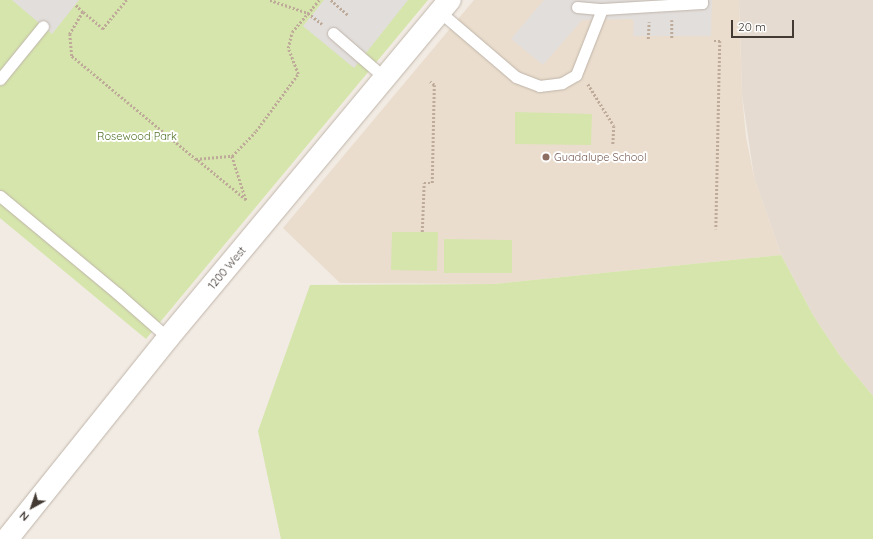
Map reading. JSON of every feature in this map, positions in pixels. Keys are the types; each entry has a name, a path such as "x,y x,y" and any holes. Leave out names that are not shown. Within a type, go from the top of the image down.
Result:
{"street":[{"name":"1200 West","path":"7,539 168,338 445,6"}],"lane":[{"path":"577,7 602,10 702,3 702,0"},
{"path":"445,6 516,77 539,86 562,83 576,75 602,10"},
{"path":"0,79 43,26"},
{"path":"333,33 385,78"},
{"path":"0,196 117,292 168,338"}],"path":[{"path":"76,5 102,29 127,0"},
{"path":"270,0 308,14"},
{"path":"196,159 232,156 256,131 298,74 288,48 292,32 319,0"},
{"path":"331,0 348,15"},
{"path":"83,12 70,34 72,56 247,201 232,156"},
{"path":"714,41 720,41 716,229"},
{"path":"422,232 424,183 432,183 434,85 430,82"},
{"path":"588,83 614,126 613,145"}],"shaded area":[{"path":"12,0 79,0 52,34"},
{"path":"324,0 408,0 354,68 303,26"},
{"name":"Guadalupe School","path":"474,0 739,0 742,95 746,137 754,177 781,255 494,284 340,283 283,228"},
{"path":"544,0 712,0 711,36 633,36 634,21 630,19 582,20 543,65 511,39"},
{"path":"739,0 873,0 873,396 840,356 813,315 781,255 754,177 742,95"}],"green space":[{"name":"Rosewood Park","path":"0,0 428,0 146,339 0,218"},
{"path":"515,112 592,114 591,145 515,144"},
{"path":"392,232 438,232 437,271 391,270"},
{"path":"444,239 512,240 512,273 444,273"},
{"path":"781,255 813,315 840,356 873,396 873,539 281,539 258,431 310,285 494,284"}],"place":[{"name":"Guadalupe School","path":"546,157"}]}
